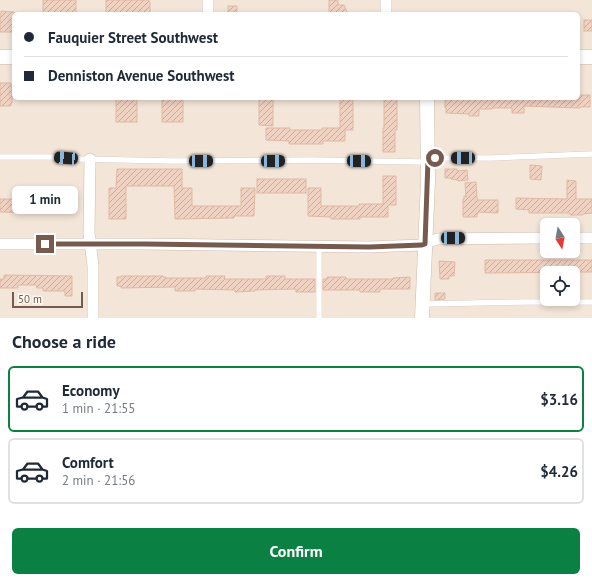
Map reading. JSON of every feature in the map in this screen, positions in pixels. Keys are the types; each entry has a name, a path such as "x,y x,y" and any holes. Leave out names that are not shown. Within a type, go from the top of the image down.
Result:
{"street":[{"path":"208,0 208,12"},
{"path":"386,0 386,12"},
{"path":"0,57 12,57"},
{"path":"580,57 592,57"},
{"path":"422,311 428,160 427,100"},
{"path":"90,159 89,233 93,266 93,318"},
{"path":"0,244 369,247 413,246 425,244 438,239 540,238"},
{"path":"580,238 592,238"}],"lane":[{"path":"0,156 90,159 422,162 435,158 491,158 592,154"},
{"path":"319,246 319,318"},
{"path":"422,311 518,302 592,302"}],"shaded area":[{"path":"0,0 592,0 592,318 0,318"}],"building":[{"path":"43,0 76,0 76,12 43,12"},
{"path":"106,0 149,0 150,2 150,12 106,12"},
{"path":"329,0 338,0 338,5 344,5 347,12 329,12"},
{"path":"228,6 237,6 237,12 228,12"},
{"path":"1,11 14,12 12,12 12,32 0,32"},
{"path":"584,20 592,20 592,31 584,31"},
{"path":"0,83 11,83 11,106 0,106"},
{"path":"580,95 590,95 590,107 580,108 524,106 524,113 512,113 512,108 492,108 479,109 479,116 469,116 469,114 446,113 445,100 580,100"},
{"path":"116,100 137,100 137,122 116,122"},
{"path":"162,100 183,100 183,122 162,122"},
{"path":"259,100 273,100 273,126 259,125"},
{"path":"340,100 353,100 353,130 345,130 345,141 323,141 323,144 289,144 289,141 266,140 266,128 322,130 322,128 340,128"},
{"path":"384,100 397,100 395,152 383,152"},
{"path":"530,165 542,166 541,180 530,179"},
{"path":"117,169 182,169 182,188 192,188 192,206 241,206 241,188 255,188 254,216 234,216 234,218 175,219 174,186 126,186 126,219 109,219 109,188 116,188"},
{"path":"445,169 457,169 457,171 467,170 468,180 458,181 451,178 445,178"},
{"path":"383,176 396,176 396,205 388,205 388,217 331,219 331,217 308,216 308,188 321,188 321,206 359,206 359,204 383,204"},
{"path":"257,179 306,179 306,193 257,193"},
{"path":"567,180 576,181 576,199 592,199 592,213 570,215 570,213 529,213 529,210 516,209 516,198 567,199"},
{"path":"476,182 477,199 498,200 498,213 478,212 477,217 463,217 463,199 464,196 466,197 465,183"},
{"path":"14,195 24,195 24,198 76,199 76,211 32,211 32,213 0,212 0,199 14,199"},
{"path":"485,260 592,260 592,272 580,272 580,266 540,266 540,272 485,273"},
{"path":"439,261 455,262 454,276 449,276 449,279 440,279"},
{"path":"4,275 72,276 72,296 65,296 65,291 43,291 43,288 37,288 36,285 18,285 18,288 0,288 0,279 4,279"},
{"path":"206,276 225,276 224,279 266,279 266,276 285,276 285,279 315,279 315,292 296,292 296,289 235,292 235,290 195,289 195,291 175,291 175,287 121,288 121,286 117,286 117,277 206,278"},
{"path":"327,277 346,277 346,279 393,279 410,277 410,289 380,289 380,292 360,292 360,290 323,290 323,279 327,279"},
{"path":"435,293 445,293 445,299 435,300"}],"route":[{"path":"45,244 369,247 422,245 425,244 428,160 435,158"}]}
